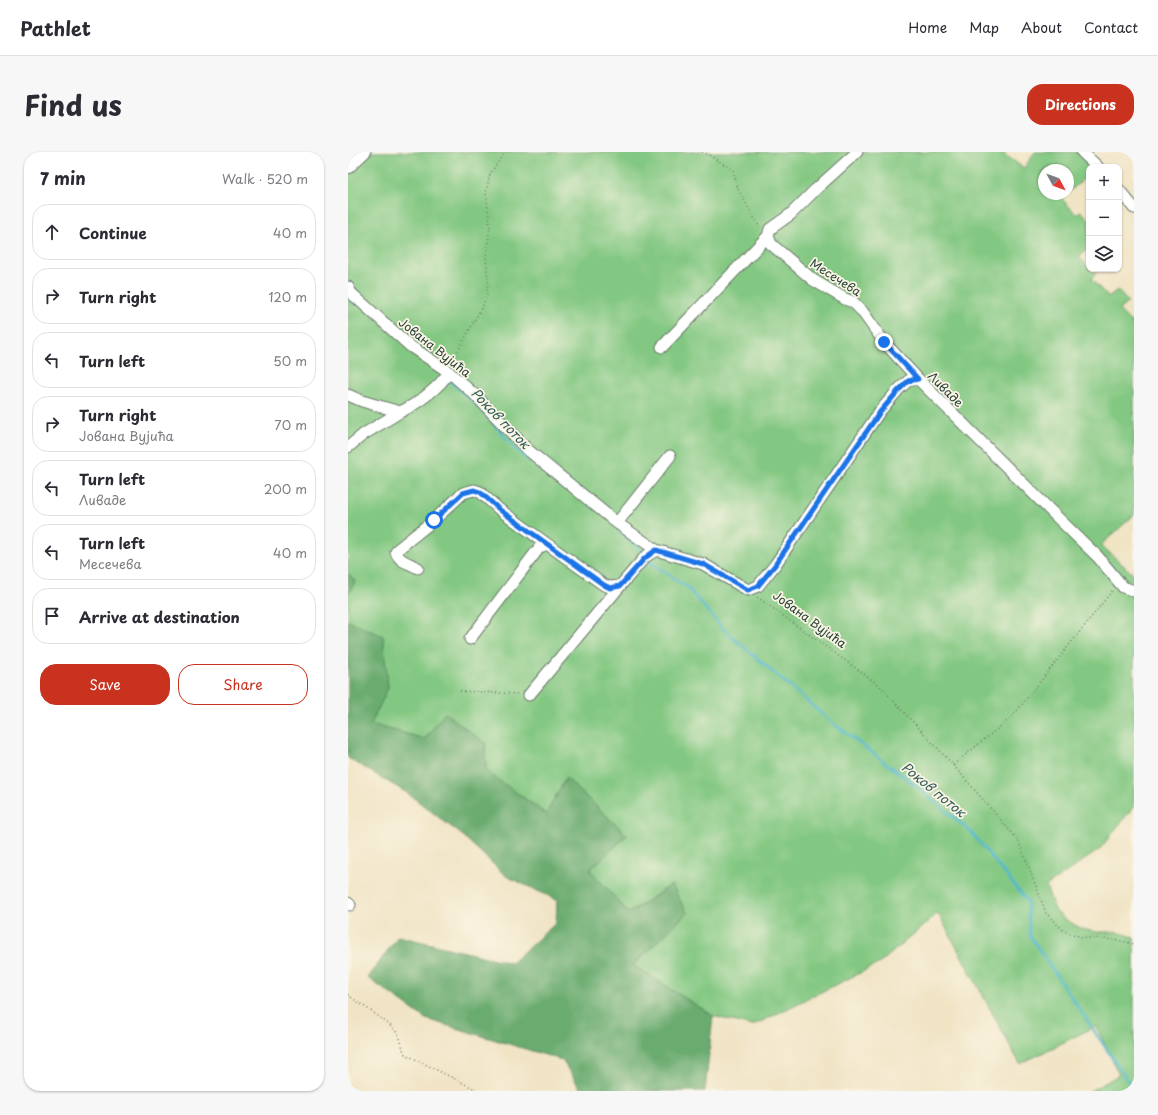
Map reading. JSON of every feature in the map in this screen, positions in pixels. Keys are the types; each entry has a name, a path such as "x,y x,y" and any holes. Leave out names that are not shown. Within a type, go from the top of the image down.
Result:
{"street":[{"path":"348,168 365,152"},
{"path":"662,347 768,236 770,229 791,214 857,152"},
{"path":"1082,152 1095,164"},
{"path":"1122,194 1134,208"},
{"name":"Месечева","path":"768,236 771,244 813,280 845,299 853,302 862,311 884,342 918,379"},
{"name":"Јована Вујића","path":"348,287 351,293 410,346 446,376 475,395 528,450 617,522 656,550 703,564 748,590"},
{"path":"348,447 364,434 416,404 446,376"},
{"name":"Ливаде","path":"748,590 758,586 768,574 880,412 908,381 918,379 1098,557 1123,588 1134,591"},
{"path":"348,395 362,401 400,412"},
{"path":"617,522 670,456"},
{"path":"418,568 398,557 396,552 398,549 434,520 463,493 474,490 480,492 500,510 604,585 610,588 620,586"},
{"path":"470,639 539,548 544,545 549,545"},
{"path":"529,695 620,586 645,558 656,550"}],"path":[{"path":"446,376 483,305 487,294 488,282 486,257 490,227 486,192 490,174 505,152"},
{"path":"702,152 708,154 732,170 738,189 760,228 768,236"},
{"path":"953,765 1012,717 1118,583"},
{"name":"Јована Вујића","path":"748,590 879,685 953,765 1018,840 1046,913 1064,932 1081,937 1117,940 1134,944"},
{"path":"460,691 529,695"},
{"path":"348,995 394,1029 400,1037 405,1054 479,1091"},
{"path":"1126,1091 1134,1086"}],"green space":[{"path":"348,152 1001,152 1024,168 1035,152 1077,152 1090,164 1086,164 1086,177 1074,188 1074,164 1038,164 1038,200 1063,200 1076,214 1081,211 1086,216 1086,251 1079,257 1086,264 1086,272 1094,272 1096,274 1091,279 1108,297 1117,290 1128,302 1119,310 1134,325 1134,515 1101,545 1134,575 1134,806 1099,850 1046,886 1055,910 1063,918 1082,929 1096,932 1117,932 1134,937 1134,1091 1090,1091 1119,1075 1096,1026 1020,1064 938,913 880,963 752,1026 713,1016 633,965 687,913 671,885 629,913 590,870 626,835 566,778 546,814 486,771 485,743 445,713 425,739 370,724 388,688 383,637 348,621 348,595 355,581 348,573"},
{"path":"348,573 355,581 348,595"},
{"path":"348,621 383,636 388,688 371,724 425,739 445,713 485,743 486,771 546,814 566,778 627,835 590,870 629,913 672,885 687,913 633,965 713,1016 705,1091 582,1091 562,1060 426,1019 368,978 398,936 511,963 556,923 557,900 506,876 462,835 407,793 348,758"}],"waterway":[{"name":"Роков поток","path":"348,296 350,300 356,304"},
{"name":"Роков поток","path":"448,380 475,403 518,452 547,473"},
{"name":"Роков поток","path":"618,530 642,551"},
{"name":"Роков поток","path":"650,562 687,587 724,630 830,721 919,788 971,832 1027,901 1030,936 1134,1090"}],"route":[{"path":"434,520 463,493 474,490 480,492 500,510 610,588 620,586 645,558 656,550 703,564 748,590 758,586 765,579 880,412 908,381 918,379 884,342"}]}
